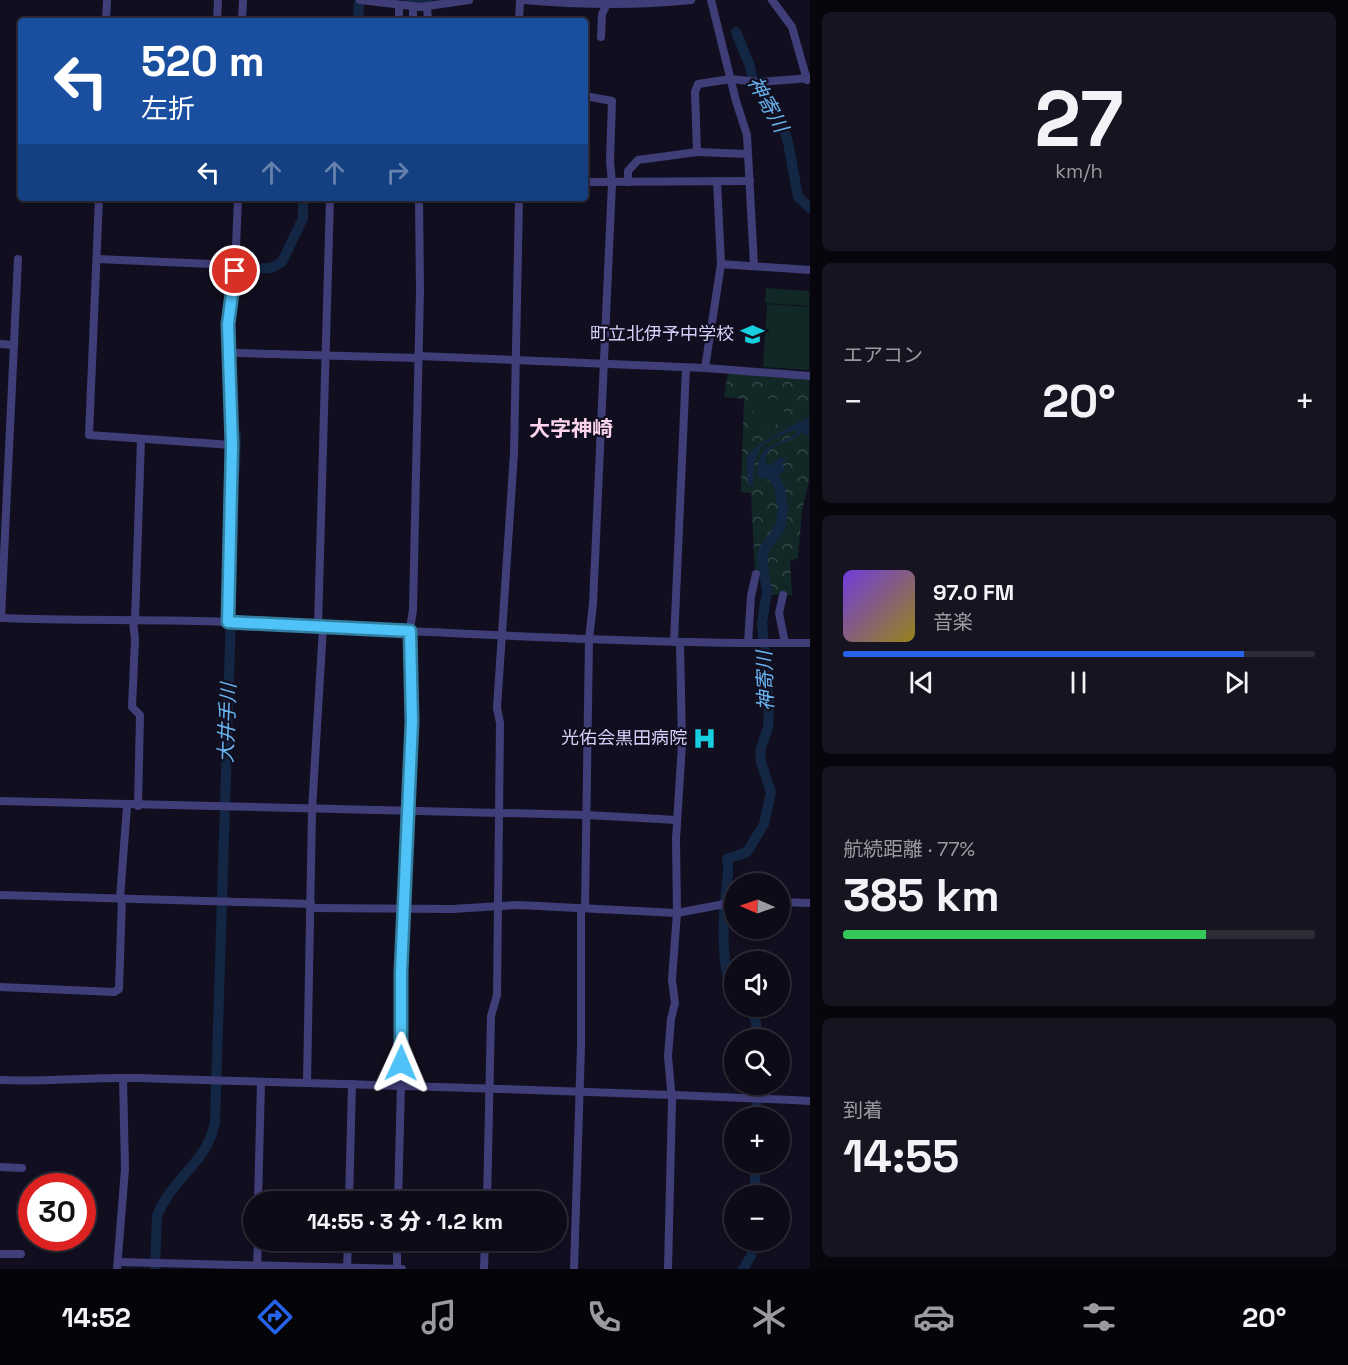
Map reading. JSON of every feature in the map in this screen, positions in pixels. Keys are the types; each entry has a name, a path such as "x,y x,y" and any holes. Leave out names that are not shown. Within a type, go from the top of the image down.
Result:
{"street":[{"path":"106,18 107,0"},
{"path":"217,18 218,0"},
{"path":"242,18 243,0"},
{"path":"360,0 407,4 469,0"},
{"path":"519,18 521,0 607,4 691,0"},
{"path":"711,0 747,135 754,266"},
{"path":"697,152 696,87 698,84 731,79 808,80 792,27 772,0"},
{"path":"400,18 407,4"},
{"path":"601,37 602,14 607,4"},
{"path":"574,1269 587,815 589,639 593,604 612,183 610,161 612,101 588,97"},
{"path":"628,182 628,171 638,160 697,152 748,154"},
{"path":"705,368 721,264 717,181"},
{"path":"588,182 750,181"},
{"path":"99,201 89,435 232,445"},
{"path":"228,622 232,445 228,333 238,201"},
{"path":"307,1083 312,810 315,788 320,626 330,201"},
{"path":"398,1191 412,722 410,631 418,357 419,201"},
{"path":"487,1191 491,1016 497,995 500,723 497,708 514,453 519,201"},
{"path":"18,259 1,618 228,622 677,642 810,643"},
{"path":"97,259 234,265"},
{"path":"721,264 810,270"},
{"path":"0,344 14,345"},
{"path":"238,353 515,359 686,369 705,368 810,376"},
{"path":"668,1269 671,1094 668,1056 671,1019 675,1003 672,980 677,913 675,862 682,744 677,642 686,369"},
{"path":"138,806 140,715 132,707 141,439"},
{"path":"748,643 751,596 756,574"},
{"path":"783,595 779,613 785,643"},
{"path":"0,801 127,806 587,815 677,820"},
{"path":"0,987 114,992 119,989 121,898 127,806"},
{"path":"0,895 405,908 498,905 677,913 690,913 724,904"},
{"path":"790,902 810,903"},
{"path":"0,1080 46,1082 123,1078 489,1087 810,1101"},
{"path":"123,1078 125,1170 118,1265 155,1262 211,1266 402,1269"},
{"path":"258,1191 261,1082"},
{"path":"349,1191 352,1084"},
{"path":"0,1167 22,1168"},
{"path":"257,1267 258,1251"},
{"path":"347,1268 348,1251"},
{"path":"397,1269 398,1251"},
{"path":"484,1269 485,1251"},
{"path":"0,1254 21,1254"}],"green space":[{"path":"766,288 809,291 809,306 765,303"},
{"path":"767,304 809,307 809,370 763,367"},
{"path":"728,372 809,378 809,481 802,510 798,558 790,561 792,595 763,595 761,575 755,574 751,493 741,492 744,399 724,397"},
{"path":"753,398 777,399 784,410 784,421 771,427 754,425"}],"water":[{"path":"809,417 799,428 809,420 809,436 802,432 770,450 766,455 765,462 771,466 779,458 788,458 782,462 785,471 777,475 779,482 757,476 759,459 764,450 795,435 797,429 767,442 762,447 755,461 753,485 748,485 747,463 752,451 766,440"}],"waterway":[{"name":"大井手川","path":"408,3 421,3 428,0"},
{"name":"大井手川","path":"358,18 359,2"},
{"name":"神寄川","path":"736,32 750,66 753,83 778,114 788,142 798,197 810,208"},
{"name":"大井手川","path":"236,290 239,275 245,269 271,268 282,262 303,218 303,201"},
{"name":"大井手川","path":"235,470 236,434"},
{"name":"神寄川","path":"724,951 727,859 747,852 764,824 771,792 761,762 760,751 768,727 769,709 762,622 767,592 762,558 764,550 780,527 783,512 780,489 771,473"},
{"name":"大井手川","path":"155,1269 157,1216 163,1202 205,1149 215,1122 231,614"},
{"name":"神寄川","path":"754,1017 756,1029"},
{"name":"神寄川","path":"756,1107 757,1095"},
{"name":"神寄川","path":"755,1173 755,1185"},
{"name":"神寄川","path":"743,1269 752,1251"}],"place":[{"name":"町立北伊予中学校","path":"752,334"},
{"name":"光佑会黒田病院","path":"705,738"}],"district":[{"name":"大字神崎","path":"571,429"}],"route":[{"path":"235,271 228,324 232,445 228,622 410,631 412,722 401,972 401,1063"}]}
